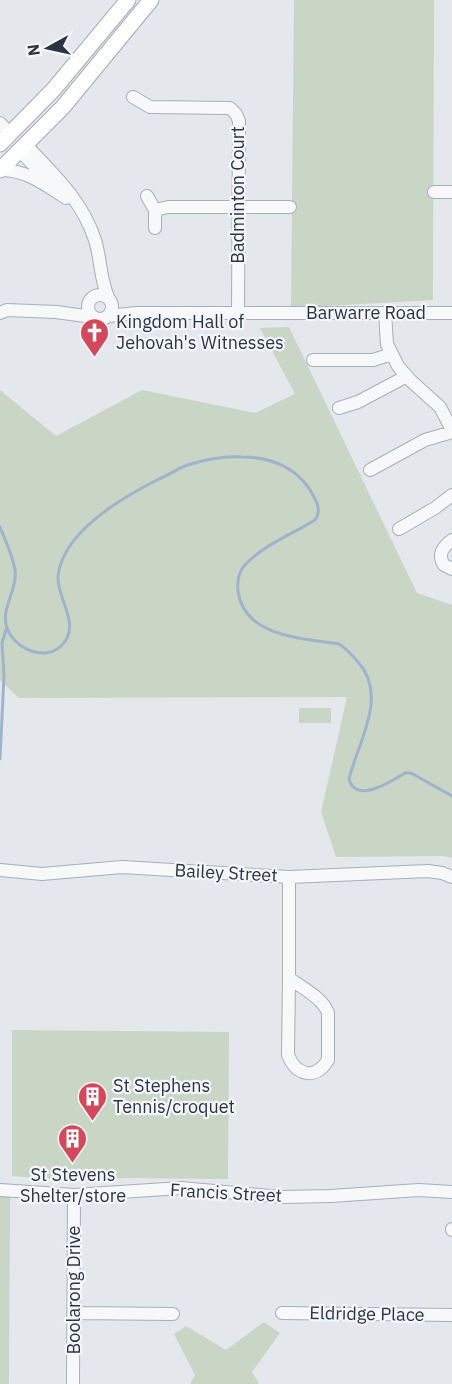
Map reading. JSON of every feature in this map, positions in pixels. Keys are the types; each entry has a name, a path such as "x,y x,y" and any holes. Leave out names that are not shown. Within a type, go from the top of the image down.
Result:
{"main road":[{"path":"23,148 3,134 54,89 128,0"},
{"path":"0,170 63,107 151,0"}],"street":[{"name":"Badminton Court","path":"133,97 150,107 231,108 236,114 239,121 238,313"},
{"path":"23,148 90,228"},
{"path":"0,313 7,310 56,312 100,319 108,316 112,309 104,285 99,253 90,228 74,197 23,148"},
{"path":"0,170 15,170 43,183 66,198"},
{"path":"434,192 452,192"},
{"path":"147,196 155,210 155,228"},
{"path":"155,210 168,207 290,207"},
{"path":"93,317 89,310 98,274 99,253"},
{"path":"56,312 76,309 104,295 110,300"},
{"name":"Barwarre Road","path":"110,300 122,309 136,312"},
{"name":"Barwarre Road","path":"108,316 136,312 452,313"},
{"path":"370,470 425,440 452,431 444,413 407,376 392,354 387,341 389,313"},
{"path":"313,360 373,360 392,354"},
{"path":"339,408 360,401 407,376"},
{"path":"430,398 452,410"},
{"path":"399,529 452,495"},
{"path":"452,540 443,548 440,555 443,564 452,569"},
{"name":"Bailey Street","path":"0,870 42,874 122,867 289,877 428,871 452,877"},
{"path":"289,877 288,1055 292,1065 299,1071 306,1073 316,1071 328,1060 328,1013 321,1001 289,978"},
{"name":"Francis Street","path":"0,1190 74,1195 181,1188 282,1197 420,1190 452,1192"},
{"name":"Boolarong Drive","path":"73,1384 74,1195"},
{"path":"74,1313 173,1314"},
{"name":"Eldridge Place","path":"282,1313 452,1315"}],"green space":[{"path":"294,0 434,0 433,300 291,308"},
{"path":"289,327 417,593 452,605 452,858 443,856 336,857 321,812 347,697 19,698 0,680 0,390 56,436 142,390 255,413 295,394 260,328"},
{"path":"299,708 331,708 331,723 299,723"},
{"path":"12,1030 229,1032 228,1179 127,1178 72,1181 12,1176"},
{"path":"0,1196 10,1196 9,1384 0,1384"},
{"path":"264,1322 280,1333 252,1372 259,1384 190,1384 195,1375 174,1334 186,1326 226,1350"}],"waterway":[{"path":"0,527 15,570 14,584 7,606 5,621 7,628 16,642 23,647 31,651 47,653 62,645 70,629 58,584 62,560 71,544 97,517 145,486 194,463 242,457 265,459 285,467 302,480 309,489 315,499 318,515 315,520 260,552 243,567 238,588 243,606 251,618 277,632 292,637 339,644 359,663 367,676 371,690 371,705 349,779 353,787 366,791 375,789 405,773 411,773 452,796"},
{"path":"0,759 4,675 2,643 7,627"}],"place":[{"name":"Kingdom Hall of Jehovah's Witnesses","path":"95,358"},
{"name":"St Stephens Tennis/croquet","path":"92,1122"},
{"name":"St Stevens Shelter/store","path":"73,1164"}]}
